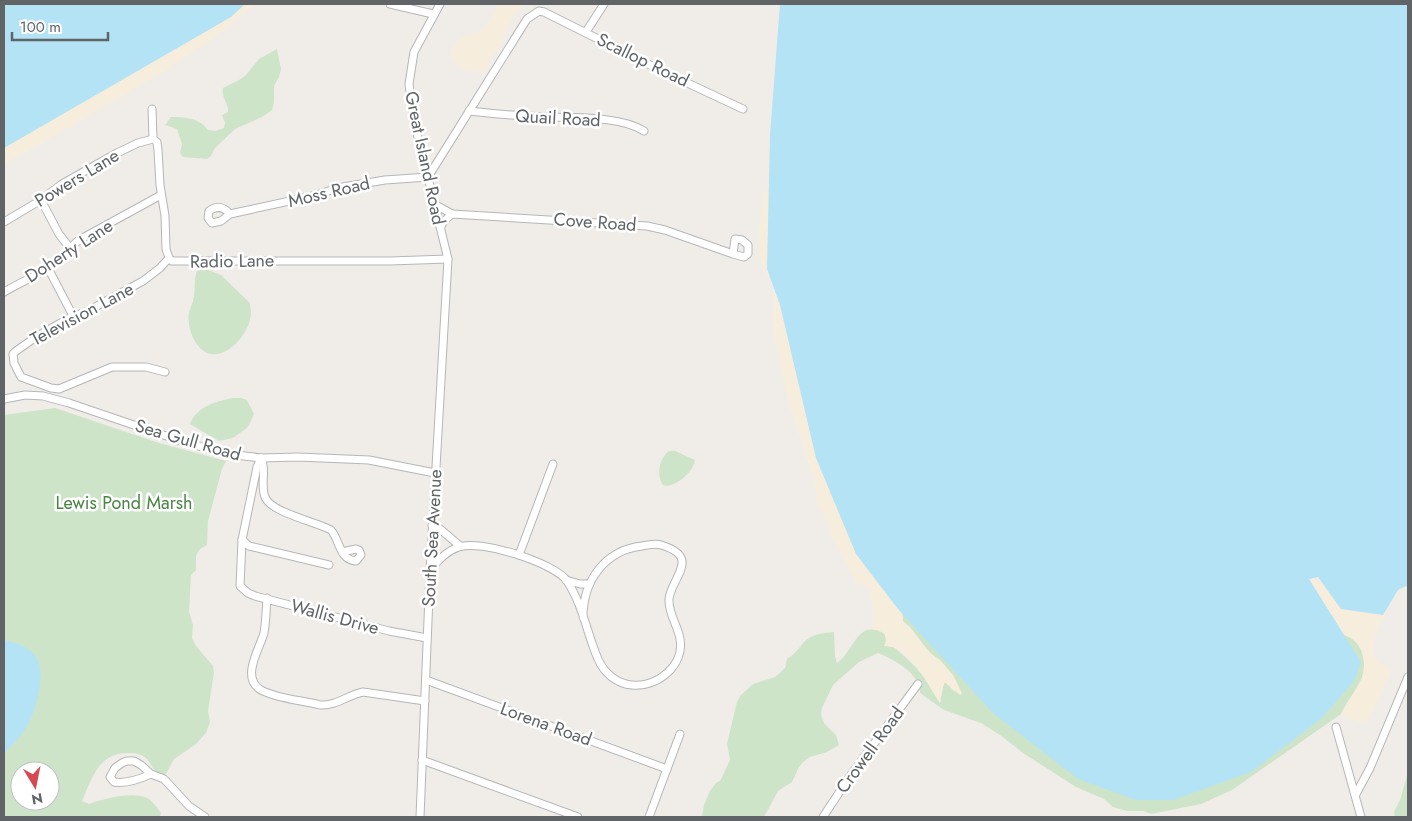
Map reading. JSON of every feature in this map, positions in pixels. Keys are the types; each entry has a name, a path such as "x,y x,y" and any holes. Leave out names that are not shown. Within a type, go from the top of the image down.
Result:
{"street":[{"path":"390,4 433,14"},
{"name":"Great Island Road","path":"440,4 414,52 409,84 414,121 448,259"},
{"path":"586,32 604,4"},
{"name":"Scallop Road","path":"470,110 527,19 535,13 542,11 664,72 744,108"},
{"name":"Radio Lane","path":"152,109 153,138 157,142 161,195 166,216 166,249 172,261 390,261 448,259"},
{"path":"428,177 470,110"},
{"name":"Quail Road","path":"470,110 499,114 606,120 632,125 644,131"},
{"name":"Powers Lane","path":"4,222 41,200 62,184 117,153 153,138"},
{"name":"Moss Road","path":"230,214 356,185 385,180 428,177"},
{"name":"Doherty Lane","path":"4,292 48,268 63,256 69,247 79,240 161,195"},
{"path":"41,200 69,247"},
{"name":"Cove Road","path":"436,205 452,214 647,226 665,230 733,254"},
{"path":"441,227 443,222 452,214"},
{"name":"Television Lane","path":"165,372 146,367 112,366 59,389 21,377 14,363 14,354 36,337 73,316 86,312 143,281 160,268 169,258"},
{"name":"South Sea Avenue","path":"420,817 432,525 448,259"},
{"path":"48,268 73,316"},
{"name":"Sea Gull Road","path":"4,399 25,395 43,396 212,450 261,458 362,459 435,472"},
{"path":"261,458 256,467 242,540 249,546 329,565"},
{"path":"261,458 264,464 263,486 266,500 275,508 331,530 335,534 342,552"},
{"path":"519,555 553,464"},
{"path":"432,525 440,529 460,546"},
{"name":"Wallis Drive","path":"242,540 240,586 243,590 255,596 370,626 428,638"},
{"path":"430,570 441,557 460,546 482,546 519,555 556,570 566,580 576,598 599,663 604,670 613,678 628,685 645,684 666,675 675,662 681,641 669,602 670,594 682,565 676,552 658,544 632,547 622,551 603,564 589,584 583,603 583,617"},
{"path":"566,580 580,584 589,584"},
{"path":"267,598 264,633 253,664 252,679 257,687 271,694 320,705 328,705 355,693 363,692 425,700"},
{"path":"1356,794 1370,768 1408,677"},
{"name":"Lorena Road","path":"426,680 667,769"},
{"name":"Crowell Road","path":"823,817 848,779 918,684"},
{"path":"1336,727 1361,817"},
{"path":"649,817 680,734"},
{"path":"422,760 578,817"},
{"path":"151,774 139,779 118,783 114,782 110,777 115,768 127,761 134,761 141,764 151,774 164,779 189,806 204,817"}],"green space":[{"path":"277,49 281,69 274,86 272,110 262,117 235,129 215,148 207,159 183,157 180,153 182,144 177,129 165,125 171,117 187,118 196,121 208,130 215,131 224,128 225,123 222,115 228,112 228,109 223,95 223,88 246,75 259,59"},
{"path":"206,269 221,275 250,303 251,314 248,327 230,349 218,354 211,354 199,347 194,340 189,326 189,312 194,297 197,271"},
{"path":"233,398 247,400 254,414 248,427 233,438 219,441 190,424 202,409 214,403"},
{"name":"Lewis Pond Marsh","path":"55,408 159,443 226,461 222,469 208,521 207,545 200,549 196,556 196,570 191,575 189,612 193,625 192,638 196,646 213,666 214,672 208,711 210,722 206,733 196,744 174,759 166,774 156,772 147,759 138,754 119,754 110,757 93,775 82,801 89,804 118,796 141,796 153,803 161,813 160,817 4,817 4,754 28,723 39,686 20,645 4,640 4,415"},
{"path":"669,451 675,451 695,460 691,470 683,478 667,486 663,485 659,472 661,462"},
{"path":"901,603 1342,634 1353,639 1358,644 1363,656 1363,673 1358,686 1341,714 1232,790 1201,804 1151,814 1143,811 1127,811 1113,807 1104,799 1076,787 981,723 944,710 920,693 916,680 905,668 878,653 859,662 833,685 822,708 821,714 824,723 836,735 839,745 827,752 810,757 803,762 792,782 778,791 764,817 702,817 704,805 710,791 720,781 730,760 727,744 740,696 753,684 775,677 785,668 787,659 811,637 822,633 834,632 837,663 862,633 868,630 876,630 885,634 886,641 916,667 926,679 940,703 945,682 956,693 941,661 930,653 903,621"},
{"path":"1408,772 1408,817 1395,817 1394,812 1400,800"}],"sand":[{"path":"209,4 255,4 217,36 166,70 4,164 4,131"},
{"path":"499,4 524,4 513,15 498,50 492,54 488,62 486,72 461,69 453,60 453,47 460,39 478,32 484,27"},
{"path":"774,190 773,277 767,277 760,258 759,231 762,192"},
{"path":"773,293 783,293 901,603 903,621 930,653 941,661 953,675 962,693 960,695 945,682 940,703 909,658 896,648 884,646 886,641 885,634 879,630 872,629 873,608 869,587 863,583 856,584 832,537 826,519 816,502 816,486 789,404 773,329"},
{"path":"1316,579 1369,612 1387,611 1376,634 1373,652 1378,661 1391,669 1367,723 1358,722 1341,714 1363,677 1365,666 1362,652 1357,643 1342,634 1311,583 1312,580"}],"water":[{"path":"4,4 245,4 231,17 4,148"},
{"path":"780,4 1408,4 1408,585 1398,590 1383,615 1341,609 1318,577 1309,579 1361,662 1354,681 1322,718 1251,772 1173,800 1136,800 1078,779 993,713 898,609 856,554 816,458 780,305 767,269 770,135"},
{"path":"4,640 18,644 31,651 39,665 40,681 35,707 28,725 4,754"}]}
